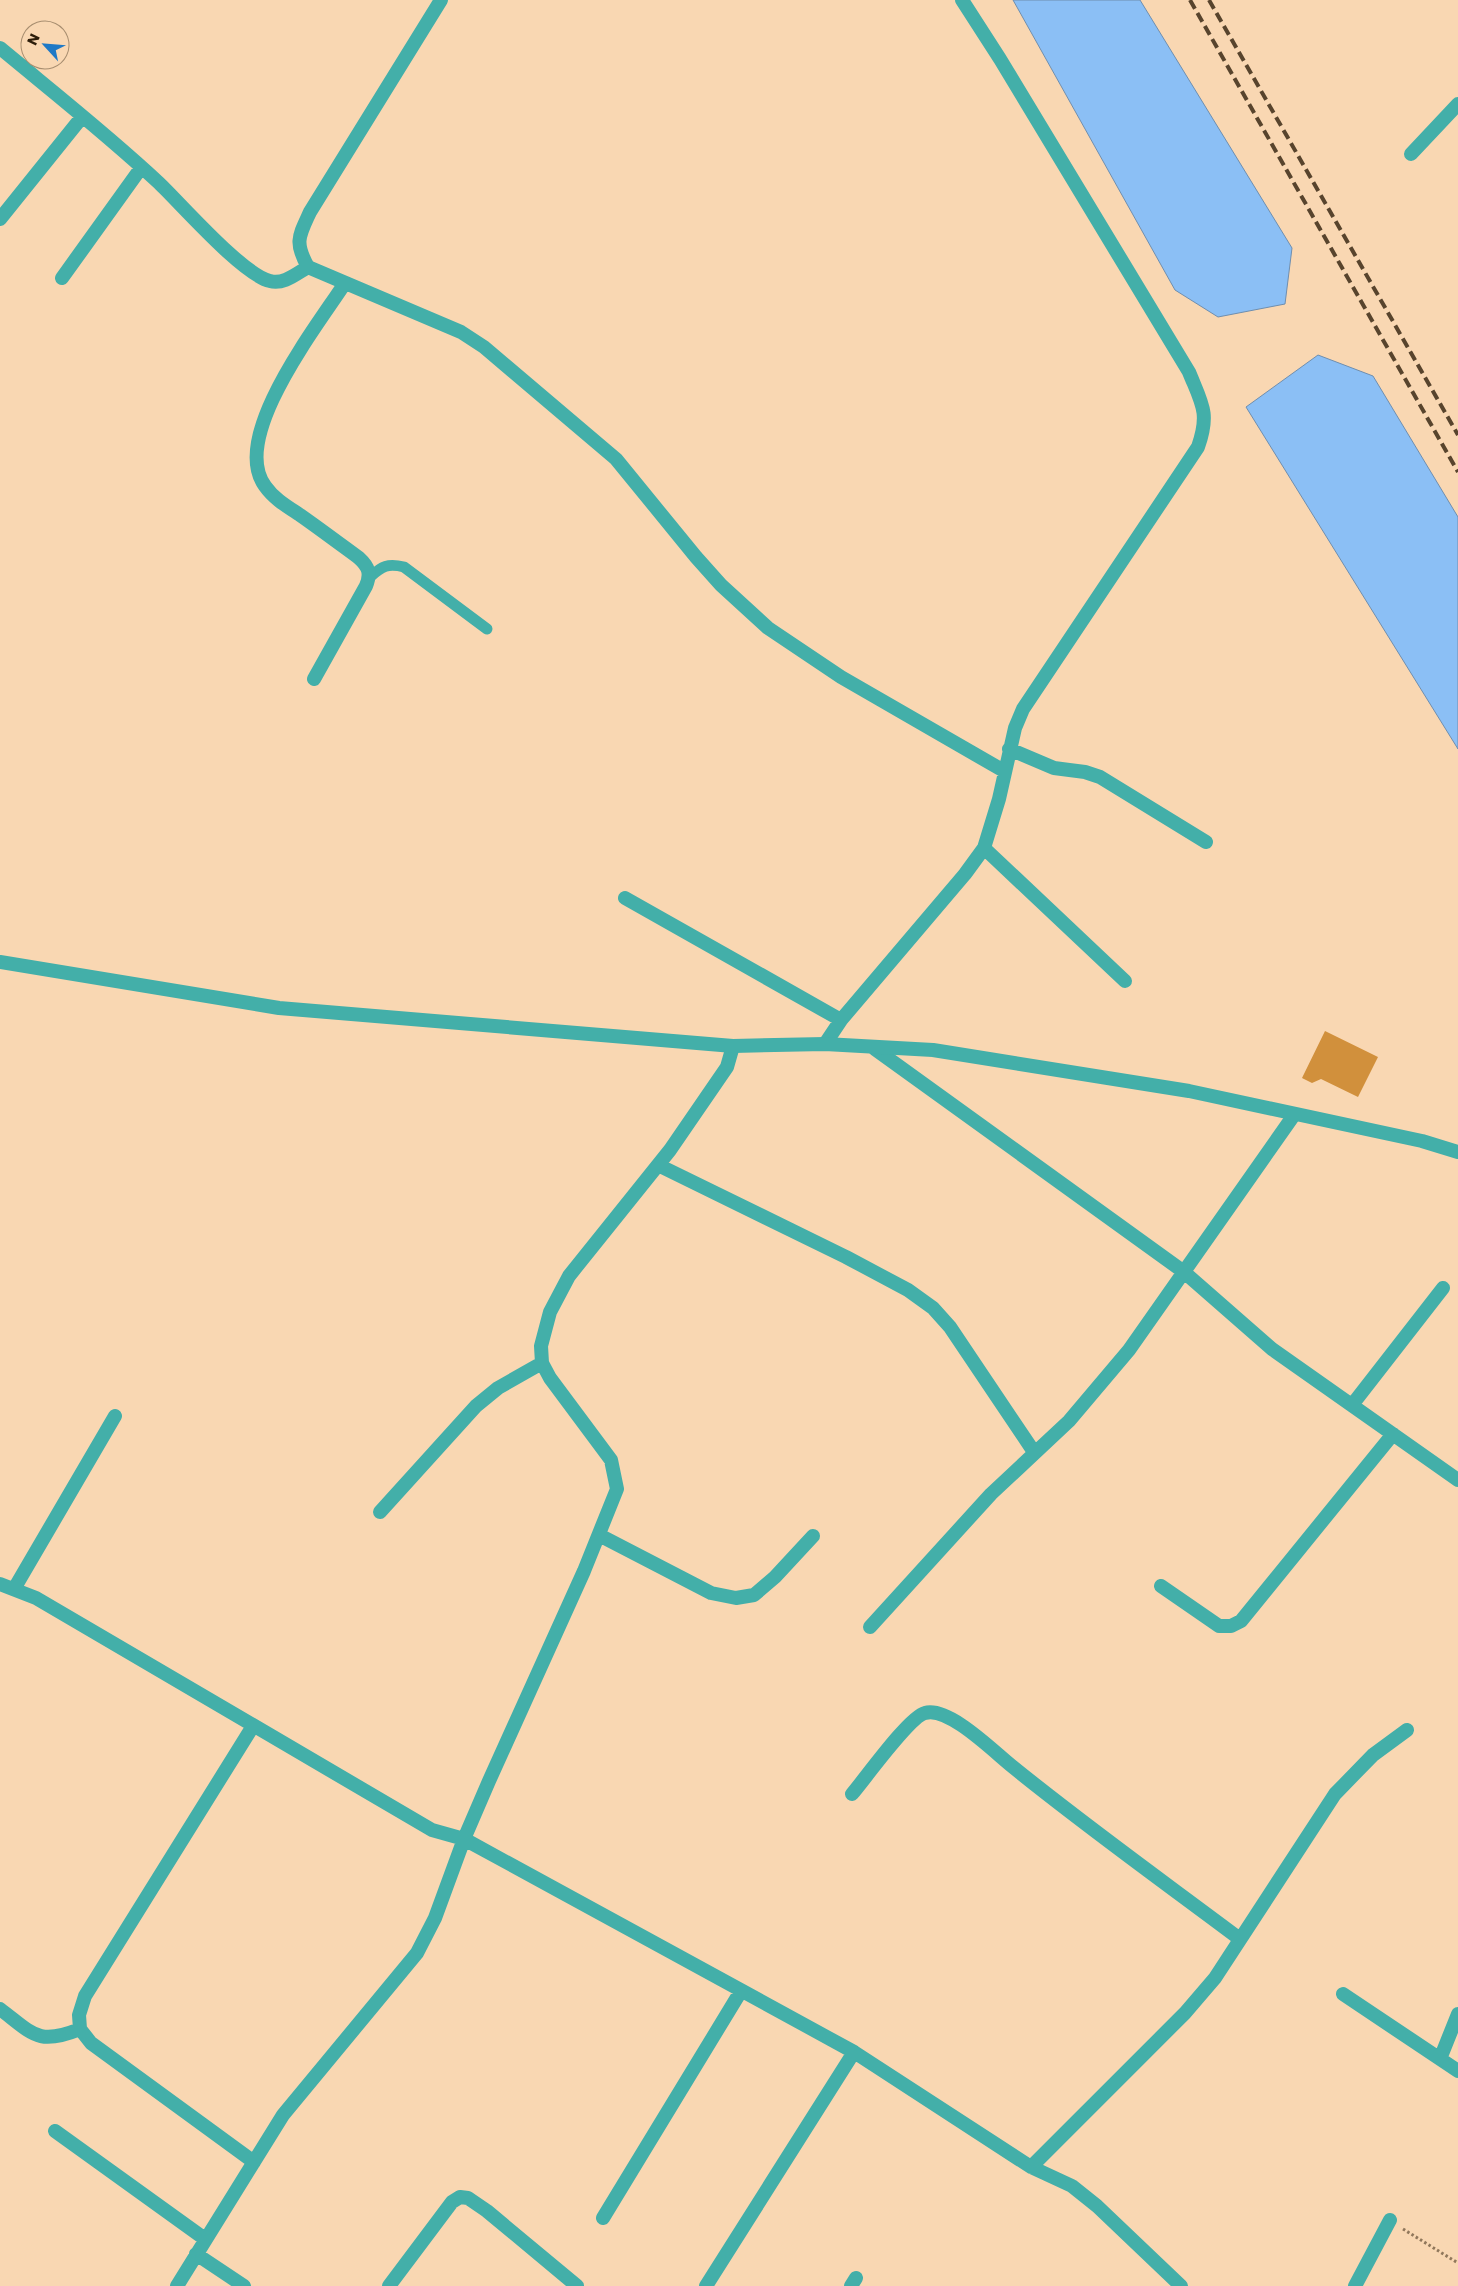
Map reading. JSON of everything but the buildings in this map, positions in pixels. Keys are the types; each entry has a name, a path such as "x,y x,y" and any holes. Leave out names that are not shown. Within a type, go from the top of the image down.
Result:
{"street":[{"path":"441,0 310,212 299,236 299,252 308,267 461,332 484,347 616,459 721,585 768,628 841,677 1004,771"},
{"path":"825,1044 841,1020 966,874 984,848 999,799 1014,728 1032,693 1198,447 1205,426 1202,405 1189,372 1000,59 962,0"},
{"path":"0,48 141,168 215,239 264,278 270,281 284,281 308,267"},
{"path":"1411,154 1458,104"},
{"path":"0,219 82,117"},
{"path":"62,278 141,168"},
{"path":"314,679 370,577 367,566 360,558 276,498 264,486 258,470 257,446 263,419 274,396 296,356 345,283"},
{"path":"1009,749 1054,768 1085,772 1100,777 1206,842"},
{"path":"984,848 1125,981"},
{"path":"625,898 841,1020"},
{"path":"0,962 279,1008 733,1046 825,1044 933,1050 1189,1091 1422,1142 1458,1152"},
{"path":"177,2286 284,2115 417,1953 435,1918 464,1839 599,1535 617,1489 610,1460 550,1378 542,1363 541,1346 550,1312 569,1276 658,1165 727,1067 733,1046"},
{"path":"875,1048 1184,1272 1272,1349 1458,1480"},
{"path":"870,1627 990,1494 1069,1421 1124,1357 1294,1114"},
{"path":"658,1165 846,1257 908,1290 933,1308 950,1328 1034,1452"},
{"path":"1352,1405 1443,1288"},
{"path":"380,1512 476,1406 498,1388 542,1363"},
{"path":"14,1589 115,1416"},
{"path":"1162,1586 1219,1626 1231,1626 1241,1621 1393,1434"},
{"path":"599,1535 711,1593 736,1598 754,1595 775,1578 813,1536"},
{"path":"0,1584 36,1598 432,1830 464,1839 854,2052 1031,2167 1072,2186 1181,2286"},
{"path":"852,1794 911,1723 924,1713 937,1712 957,1721 1046,1794 1240,1939"},
{"path":"253,1726 85,1996 79,2014 80,2029 91,2044 254,2162"},
{"path":"1031,2167 1185,2013 1215,1978 1335,1794 1373,1755 1407,1730"},
{"path":"603,2218 741,1990"},
{"path":"1343,1994 1458,2071"},
{"path":"0,2009 36,2035 50,2038 80,2029"},
{"path":"1440,2059 1458,2014"},
{"path":"706,2286 854,2052"},
{"path":"55,2131 205,2239"},
{"path":"393,2285 452,2202 460,2197 468,2198 487,2211 577,2286"},
{"path":"1355,2286 1390,2220"},
{"path":"196,2254 244,2286"}],"lane":[{"path":"370,577 382,566 392,564 404,567 487,630"}],"path":[{"path":"1390,2220 1458,2263"}],"water":[{"path":"1013,0 1140,0 1292,248 1285,304 1218,317 1175,290"},
{"path":"1318,355 1373,376 1458,517 1458,749 1246,407"}],"railway":[{"path":"1190,0 1458,472"},
{"path":"1209,0 1458,435"}]}
